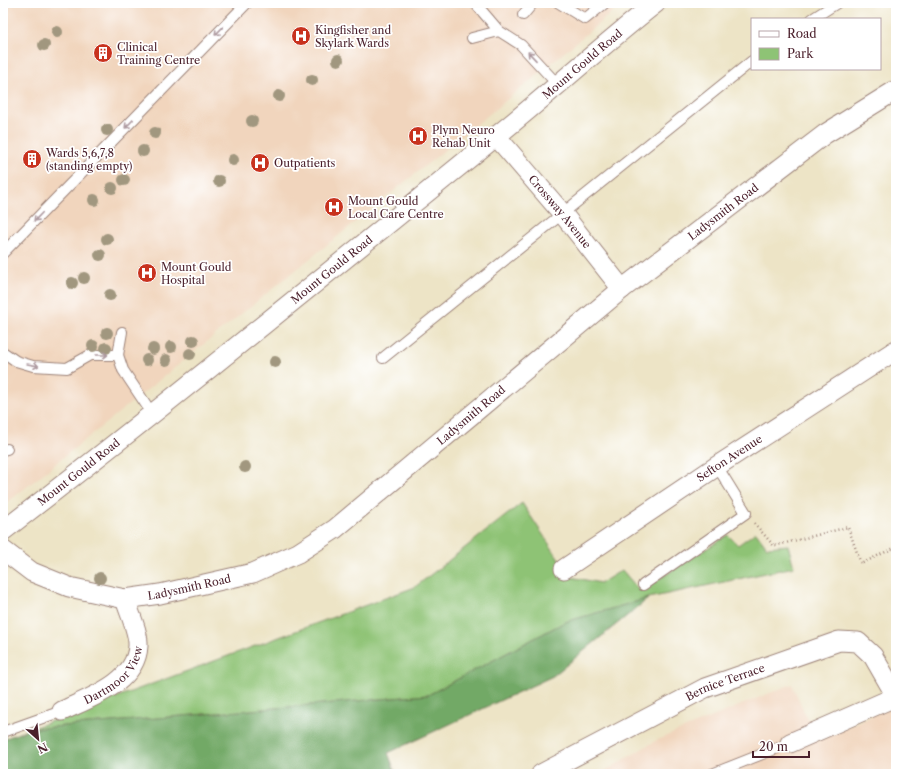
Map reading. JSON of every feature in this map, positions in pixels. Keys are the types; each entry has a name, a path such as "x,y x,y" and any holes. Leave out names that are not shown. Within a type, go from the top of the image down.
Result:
{"street":[{"name":"Mount Gould Road","path":"3,531 153,415 496,136 656,3"},
{"name":"Ladysmith Road","path":"3,550 32,572 69,587 125,599 160,594 253,573 298,553 336,529 622,289 825,134 896,90"},
{"name":"Crossway Avenue","path":"496,136 562,213 622,289"},
{"name":"Sefton Avenue","path":"564,569 717,466 896,350"},
{"name":"Dartmoor View","path":"62,712 104,691 126,674 135,661 138,646 125,599"},
{"name":"Bernice Terrace","path":"541,774 705,688 839,641 858,642 873,656 896,697 790,743"}],"lane":[{"path":"3,253 247,3"},
{"path":"475,3 499,31 521,45 558,85"},
{"path":"523,15 533,3"},
{"path":"559,3 585,19 605,3"},
{"path":"814,18 837,3"},
{"path":"472,38 499,31"},
{"path":"382,358 751,62"},
{"path":"122,332 118,356 123,370 153,415"},
{"path":"3,352 16,361 32,366 67,368 90,356 118,356"},
{"path":"643,585 746,513 717,466"},
{"path":"3,732 62,712"},
{"path":"712,774 790,743"}],"path":[{"path":"746,513 774,546 848,527 861,564 896,548"}],"shaded area":[{"name":"Mount Gould Hospital","path":"3,3 623,3 524,86 3,506"},
{"path":"792,684 817,741 896,705 896,774 600,774 657,740"}],"green space":[{"path":"522,503 571,577 601,583 622,570 640,591 728,535 738,545 756,532 767,547 788,545 794,567 649,598 565,622 428,695 30,729 415,587"},
{"path":"649,598 553,676 388,753 396,774 3,774 3,739 30,729 428,695 565,622"}],"place":[{"name":"Kingfisher and Skylark Wards","path":"301,36"},
{"name":"Clinical Training Centre","path":"103,53"},
{"name":"Plym Neuro Rehab Unit","path":"418,136"},
{"name":"Wards 5,6,7,8 (standing empty)","path":"32,159"},
{"name":"Outpatients","path":"260,163"},
{"name":"Mount Gould Local Care Centre","path":"334,207"},
{"name":"Mount Gould Hospital","path":"147,273"}]}
